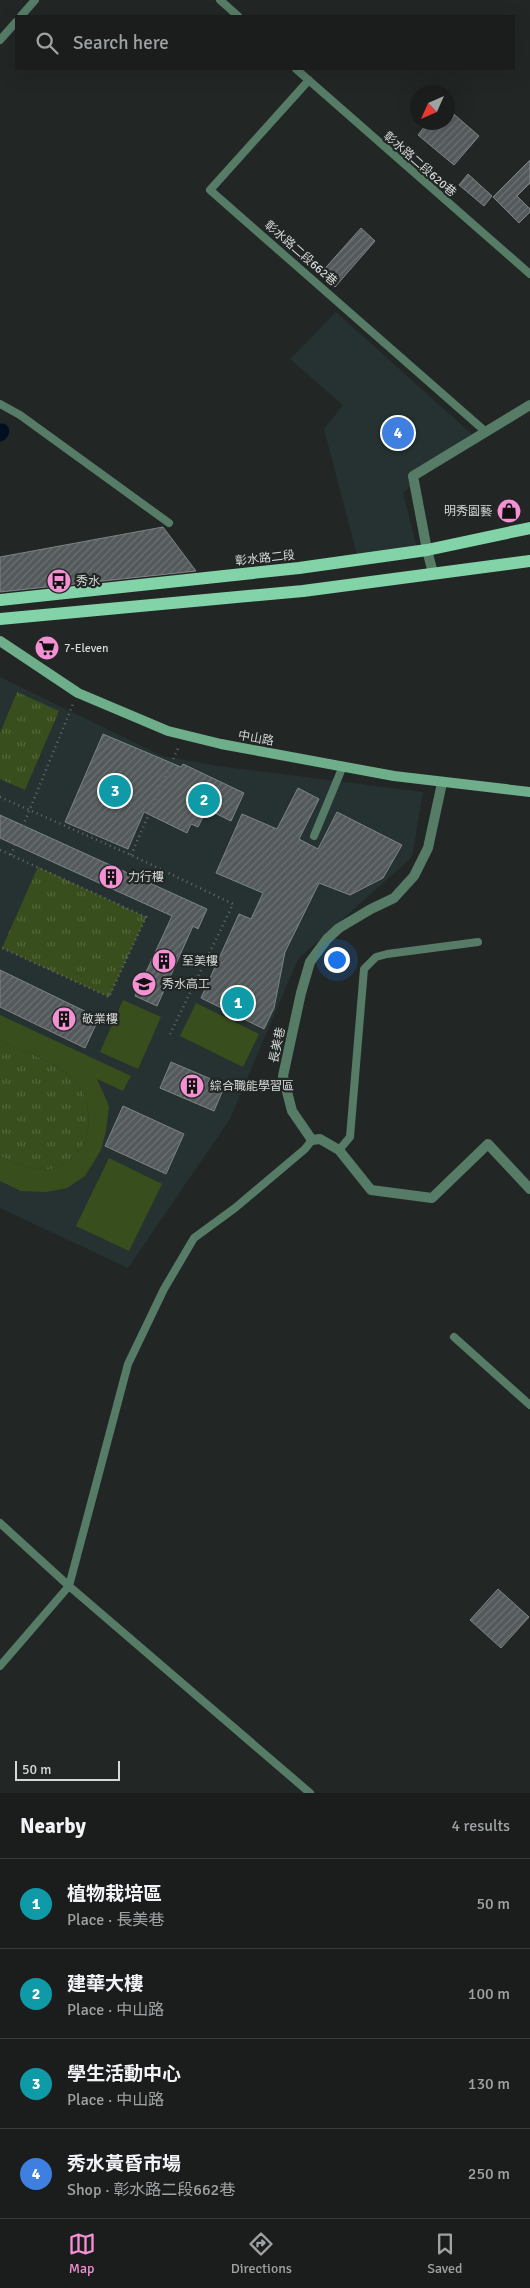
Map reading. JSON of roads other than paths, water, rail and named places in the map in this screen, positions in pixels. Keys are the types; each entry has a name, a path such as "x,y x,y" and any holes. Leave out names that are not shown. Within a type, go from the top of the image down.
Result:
{"main road":[{"name":"彰水路二段","path":"0,600 299,568 427,550 530,528"},
{"path":"0,619 303,590 530,561"},
{"path":"299,568 303,590"}],"street":[{"path":"433,574 412,476 530,405"},
{"name":"中山路","path":"0,641 78,693 168,732 442,783 530,792"},
{"name":"長美巷","path":"312,1140 292,1111 283,1076 301,992 310,962 326,939 371,908 394,898 414,876 428,848 442,783"},
{"path":"312,1140 320,1139 339,1150 371,1190 432,1198 488,1144 530,1189"}],"lane":[{"path":"22,15 35,0"},
{"path":"220,0 237,15"},
{"path":"0,40 15,23"},
{"name":"彰水路二段620巷","path":"297,70 530,274"},
{"name":"彰水路二段662巷","path":"309,80 210,190 486,432"},
{"path":"0,404 20,415 169,523"},
{"path":"314,836 343,766"},
{"path":"339,1150 350,1137 364,969 376,957 387,954 478,942"},
{"path":"0,1666 69,1586 128,1364 164,1289 194,1238 235,1208 305,1149 312,1140"},
{"path":"454,1337 530,1405"},
{"path":"0,1523 69,1586 310,1793"}],"waterway":[{"path":"0,431 2,431 0,434"}],"place":[{"name":"秀水黃昏市場","path":"398,433"},
{"name":"明秀園藝","path":"509,511"},
{"name":"秀水","path":"59,581"},
{"name":"7-Eleven","path":"47,648"},
{"name":"學生活動中心","path":"115,791"},
{"name":"建華大樓","path":"204,800"},
{"name":"力行樓","path":"111,877"},
{"name":"至美樓","path":"164,961"},
{"name":"秀水高工","path":"144,984"},
{"name":"植物栽培區","path":"238,1003"},
{"name":"敬業樓","path":"64,1019"},
{"name":"綜合職能學習區","path":"192,1086"}]}
